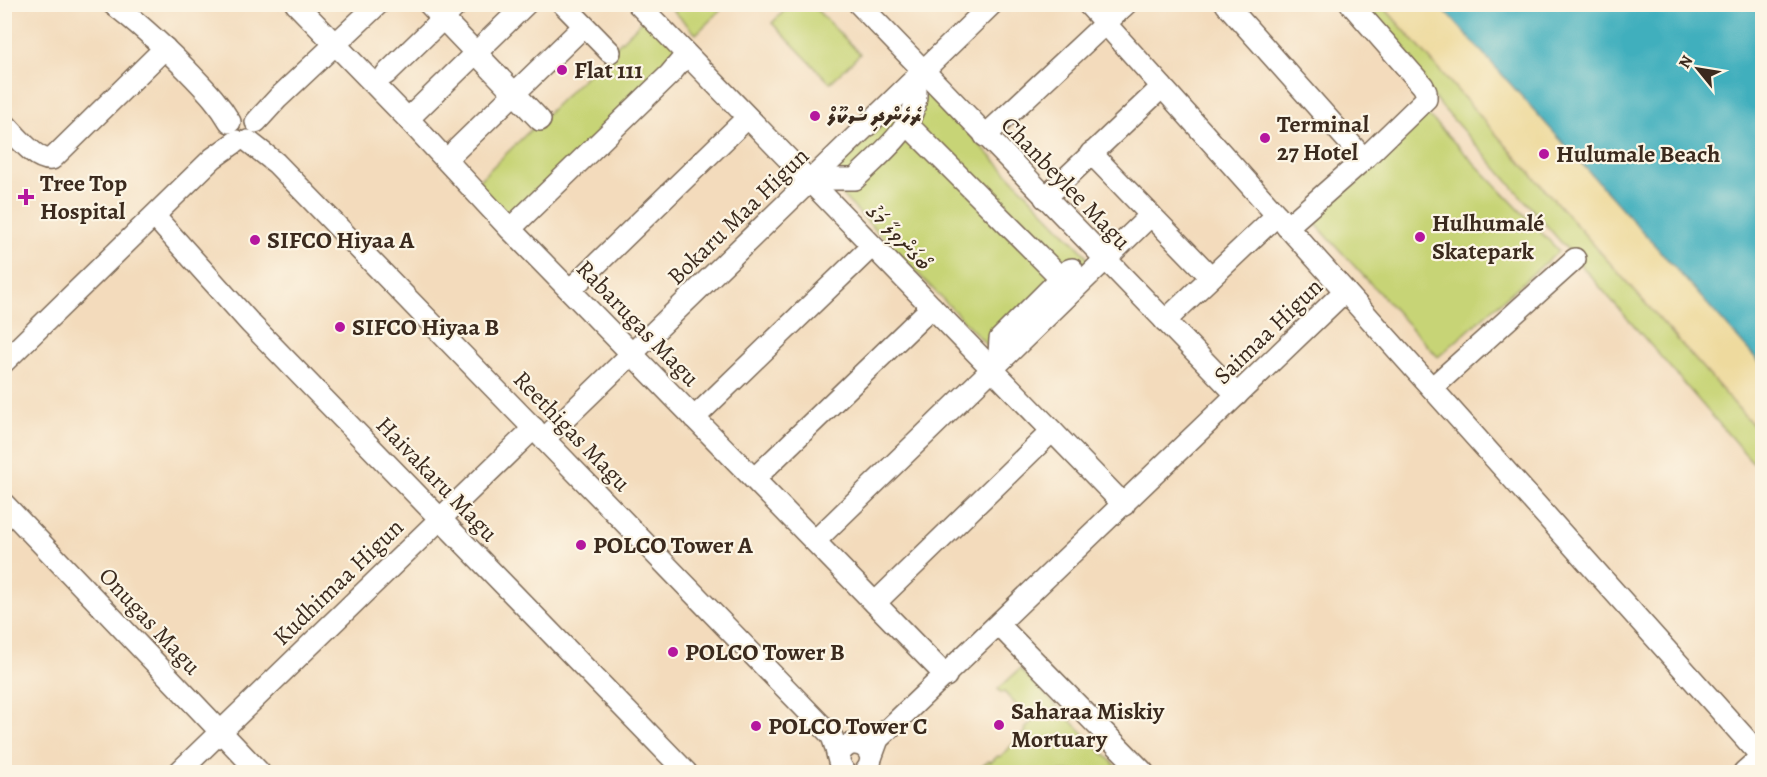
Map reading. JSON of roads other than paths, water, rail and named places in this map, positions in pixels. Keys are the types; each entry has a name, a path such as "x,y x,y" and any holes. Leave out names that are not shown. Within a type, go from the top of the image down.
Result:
{"street":[{"name":"Reethigas Magu","path":"113,4 137,21 165,48 854,758"},
{"name":"Rabarugas Magu","path":"296,4 510,228 946,676"},
{"path":"4,362 155,217 243,128 278,99 378,4"},
{"path":"408,119 526,4"},
{"path":"563,4 610,52"},
{"name":"ބޯގަންވިލާ މަގު","path":"638,4 747,118 816,176 872,246 932,308 998,364 1052,431 1124,505"},
{"name":"Bokaru Maa Higun","path":"539,433 632,354 992,4"},
{"path":"1088,4 1346,291"},
{"path":"986,136 1126,4"},
{"path":"1226,4 1364,159"},
{"path":"1165,321 1211,277 1364,159 1424,102 1426,92 1422,86 1351,4"},
{"name":"Chanbeylee Magu","path":"862,5 916,78 986,136 1045,198 1098,266 1165,321 1237,395"},
{"path":"386,74 443,9 476,53 540,120"},
{"path":"456,150 584,26"},
{"path":"4,123 36,155 47,160 57,156 165,48"},
{"path":"510,228 670,74 686,54"},
{"path":"816,176 830,179 855,179 908,125 916,102 916,78"},
{"path":"1045,198 1162,87"},
{"path":"570,290 747,118"},
{"path":"908,125 1061,278"},
{"path":"1091,153 1211,277"},
{"path":"814,541 1151,215"},
{"name":"Haivakaru Magu","path":"155,217 251,324 687,772"},
{"path":"694,418 872,246"},
{"path":"1432,388 1575,259"},
{"path":"998,364 1000,339 1069,270 1098,266"},
{"name":"Saimaa Higun","path":"854,758 946,676 1346,291 1762,756"},
{"path":"754,479 932,308"},
{"path":"875,603 1052,431"},
{"name":"Kudhimaa Higun","path":"179,772 440,519 539,433"},
{"name":"Onugas Magu","path":"4,504 259,772"},
{"path":"999,625 1143,772"},
{"path":"1744,772 1762,756"}],"water":[{"path":"1440,5 1762,5 1762,365"}],"place":[{"name":"Flat 111","path":"562,70"},
{"name":"ރެހެންދި ސްކޫލް","path":"815,116"},
{"name":"Terminal 27 Hotel","path":"1265,138"},
{"name":"Hulumale Beach","path":"1544,154"},
{"name":"Tree Top Hospital","path":"26,197"},
{"name":"Hulhumalé Skatepark","path":"1420,237"},
{"name":"SIFCO Hiyaa A","path":"255,240"},
{"name":"SIFCO Hiyaa B","path":"340,327"},
{"name":"POLCO Tower A","path":"581,545"},
{"name":"POLCO Tower B","path":"673,652"},
{"name":"Saharaa Miskiy Mortuary","path":"999,725"},
{"name":"POLCO Tower C","path":"756,726"}]}
